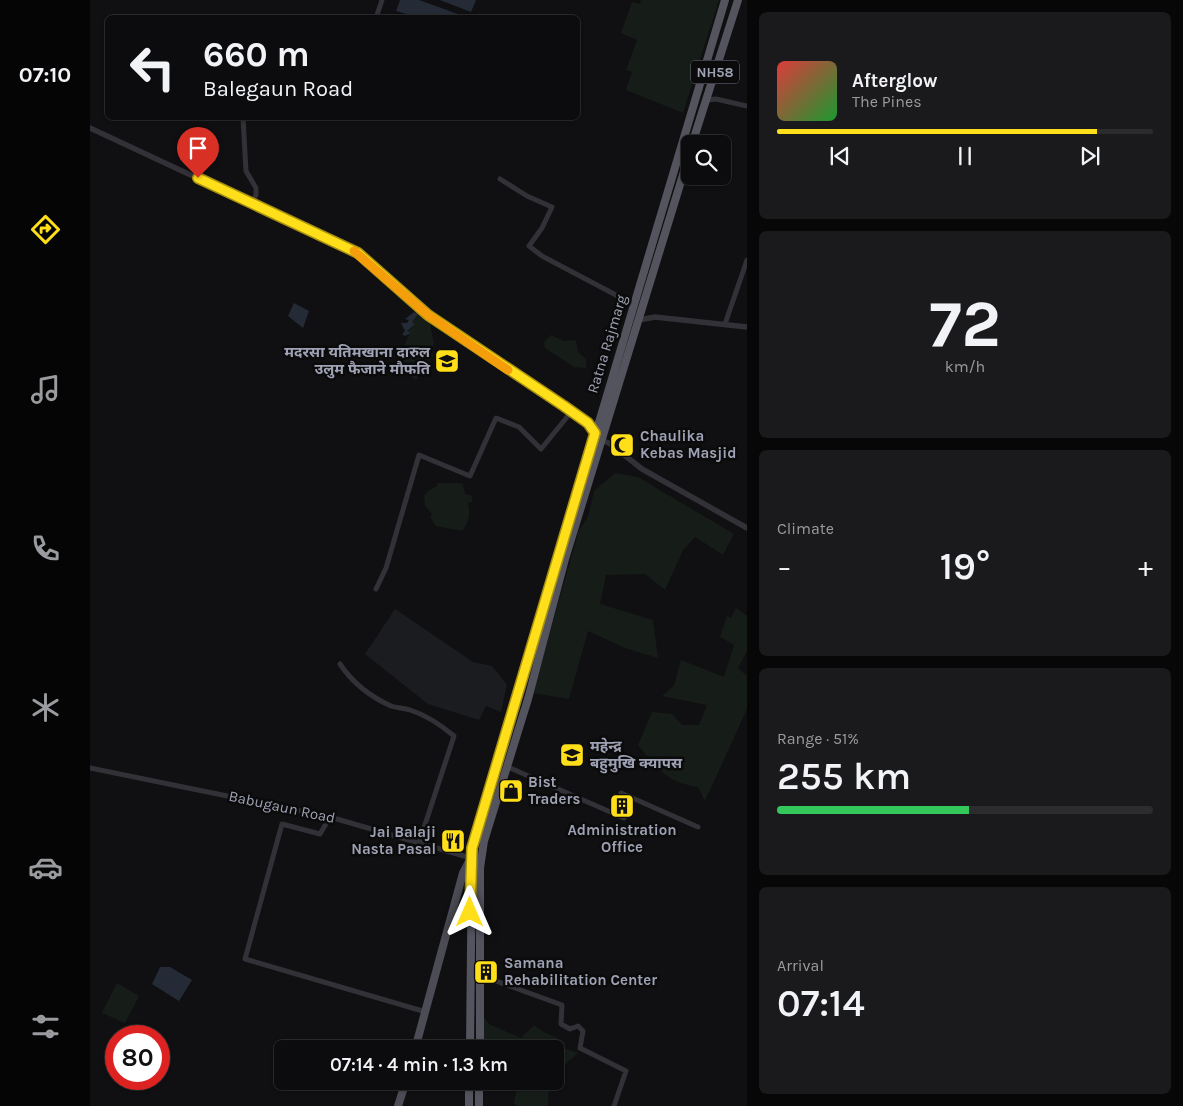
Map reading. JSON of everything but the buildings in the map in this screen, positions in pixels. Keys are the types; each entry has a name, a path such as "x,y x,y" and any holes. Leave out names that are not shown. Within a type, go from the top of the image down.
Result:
{"highway":[{"name":"Ratna Rajmarg","path":"470,1040 470,858 633,304 725,0"},
{"name":"NH58","path":"695,135 738,0"},
{"name":"Ratna Rajmarg","path":"480,1040 481,855 565,559 603,441 681,182"},
{"path":"469,1106 470,1090"},
{"path":"479,1106 480,1090"}],"main road":[{"path":"418,1040 462,873 470,858"},
{"path":"398,1106 403,1090"}],"street":[{"path":"377,15 382,0"},
{"path":"706,100 716,99 747,106"},
{"path":"243,120 246,171 256,188 256,195 251,203"},
{"path":"90,128 358,253 428,315 588,423 595,433"},
{"path":"500,179 527,196 552,207 542,228 529,246 542,256 633,304"},
{"path":"725,324 747,260"},
{"path":"639,320 655,317 747,326"},
{"path":"376,589 386,568 419,455 470,476 496,418 519,427 542,449 572,412"},
{"path":"603,441 609,443 642,468 747,528"},
{"path":"340,664 349,677 372,694 392,706 412,710 431,720 454,737 419,843"},
{"path":"506,770 508,767 624,818"},
{"name":"Babugaun Road","path":"90,768 330,817 470,858"},
{"path":"621,792 698,827"},
{"path":"330,817 320,834 282,824 244,959 426,1012"},
{"path":"481,980 482,976 500,981 543,999 562,1004 561,1024 570,1029 578,1026 583,1031 580,1048 626,1071 614,1106"}],"shaded area":[{"path":"400,0 419,0 460,15 410,15 396,11"},
{"path":"440,0 476,0 471,12"},
{"path":"641,0 719,0 683,113 626,90 632,72 626,70 637,40 621,33 632,2 640,4"},
{"path":"294,303 309,311 303,328 288,316"},
{"path":"414,312 418,314 412,322 415,324 407,331 411,333 405,336 402,334 405,331 401,323 407,323 409,320 405,319"},
{"path":"418,314 430,324 434,344 430,351 433,356 416,380 395,366 410,333 407,332 415,324 412,322"},
{"path":"551,335 564,341 576,340 578,352 586,359 586,368 574,367 545,348 544,342"},
{"path":"615,473 638,477 734,534 723,555 695,537 683,550 665,590 645,574 606,575 600,604 653,620 658,658 625,648 588,631 569,699 533,693 579,530 588,517 594,491"},
{"path":"438,483 463,484 465,494 472,496 472,502 468,503 468,521 462,531 436,526 430,517 432,514 425,506 424,496 428,491 437,486"},
{"path":"736,608 747,616 747,651 738,668 747,676 747,709 705,801 698,787 670,778 657,768 638,745 652,712 672,714 682,725 699,725 707,705 662,696 674,686 681,660 724,677 734,645 720,637 727,616 731,618"},
{"path":"395,609 473,662 492,666 507,685 501,712 486,706 479,720 428,704 365,654"},
{"path":"160,967 170,967 192,980 179,1001 152,984"},
{"path":"117,983 139,996 125,1023 102,1013"},
{"path":"483,1016 489,1024 521,1038 534,1025 561,1040 482,1040"},
{"path":"564,1048 578,1053 564,1065"},
{"path":"516,1090 549,1090 548,1106 516,1106 514,1103"}],"slow traffic":[{"path":"354,251 428,315 508,370"}],"place":[{"name":"मदरसा यतिमखाना दारुल उलुम फैजाने माैफति","path":"447,361"},
{"name":"Chaulika Kebas Masjid","path":"622,445"},
{"name":"महेन्द्र बहुमुखि क्यापस","path":"572,755"},
{"name":"Bist Traders","path":"511,791"},
{"name":"Administration Office","path":"622,806"},
{"name":"Jai Balaji Nasta Pasal","path":"453,841"},
{"name":"Samana Rehabilitation Center","path":"486,972"}],"route":[{"path":"198,178 358,253 428,315 495,362 564,406 588,423 595,433 472,848 470,858 470,912"}]}
